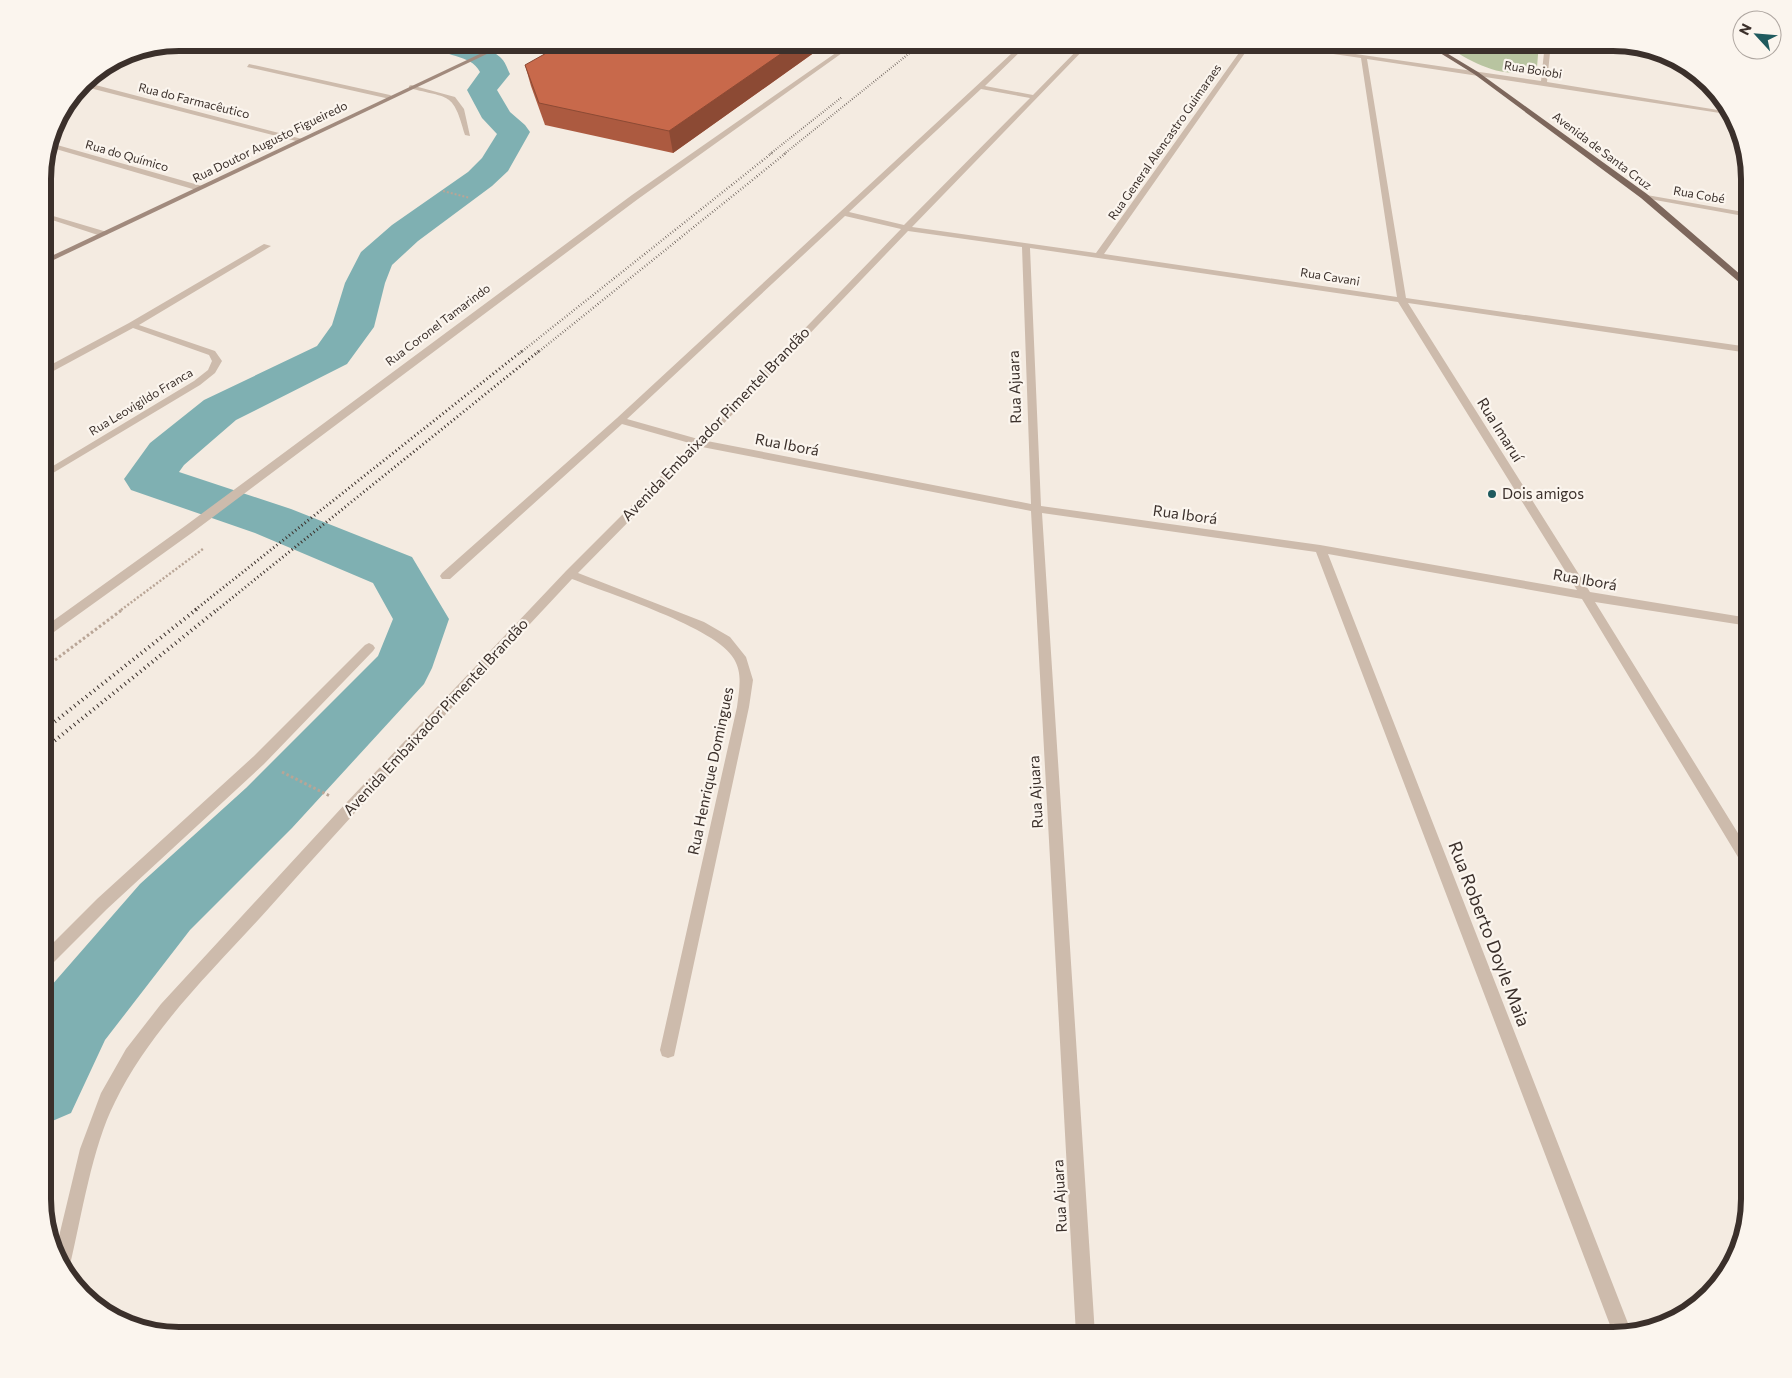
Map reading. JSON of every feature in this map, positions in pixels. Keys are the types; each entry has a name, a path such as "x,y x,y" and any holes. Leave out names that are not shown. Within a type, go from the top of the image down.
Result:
{"main road":[{"name":"Avenida de Santa Cruz","path":"1442,51 1476,72 1644,196 1741,278"}],"street":[{"name":"Rua Doutor Augusto Figueiredo","path":"52,259 489,51"},
{"name":"Rua Coronel Tamarindo","path":"52,628 189,529 635,197 840,51"},
{"path":"446,576 620,420 844,214 1017,51"},
{"name":"Avenida Embaixador Pimentel Brandão","path":"63,1255 89,1149 107,1099 132,1055 167,1010 351,806 570,574 700,443 1078,51"},
{"name":"Rua General Alencastro Guimaraes","path":"1099,255 1243,51"},
{"name":"Rua Boiobi","path":"1327,51 1476,72 1722,112"},
{"path":"1544,83 1547,51"},
{"name":"Rua Imaruí","path":"1364,57 1402,300 1741,847"},
{"path":"249,66 390,97"},
{"name":"Rua do Farmacêutico","path":"92,86 300,140"},
{"path":"411,87 453,98 461,110 468,135"},
{"path":"980,87 1034,97"},
{"name":"Rua do Químico","path":"56,147 199,188"},
{"name":"Rua Cobé","path":"1644,196 1741,213"},
{"path":"844,214 906,228"},
{"path":"52,218 104,234"},
{"name":"Rua Cavani","path":"906,228 1741,349"},
{"name":"Rua Ajuara","path":"1026,245 1036,509 1084,1327"},
{"path":"52,368 132,325 267,246"},
{"name":"Rua Leovigildo Franca","path":"52,471 197,383 212,371 217,361 212,353 132,325"},
{"name":"Rua Iborá","path":"620,420 700,443 1036,509 1320,549 1586,596 1741,621"},
{"name":"Rua Roberto Doyle Maia","path":"1320,549 1619,1326"},
{"name":"Rua Henrique Domingues","path":"570,574 700,625 726,640 740,657 747,680 743,707 668,1050"},
{"path":"52,954 102,904 259,760 370,648"}],"path":[{"path":"443,191 470,198"},
{"path":"259,760 351,806"}],"green space":[{"path":"1455,51 1538,51 1537,67 1531,71 1520,73 1509,73 1488,68"}],"building":[{"path":"550,51 785,51 669,131 539,103 525,65"}],"waterway":[{"path":"52,1066 78,1013 165,907 269,808 403,668 421,619 393,570 273,521 149,479 167,454 220,410 332,355 353,327 365,283 375,260 405,233 480,179 496,164 514,132 498,118 482,90 486,82 495,74 490,63 470,51"}],"railway":[{"path":"784,154 912,51"},
{"path":"770,154 842,97"},
{"path":"520,353 772,153"},
{"path":"537,353 786,153"},
{"path":"195,610 522,351"},
{"path":"217,610 539,351"},
{"path":"52,724 197,609"},
{"path":"52,743 218,609"}],"place":[{"name":"Dois amigos","path":"1492,494"}]}
